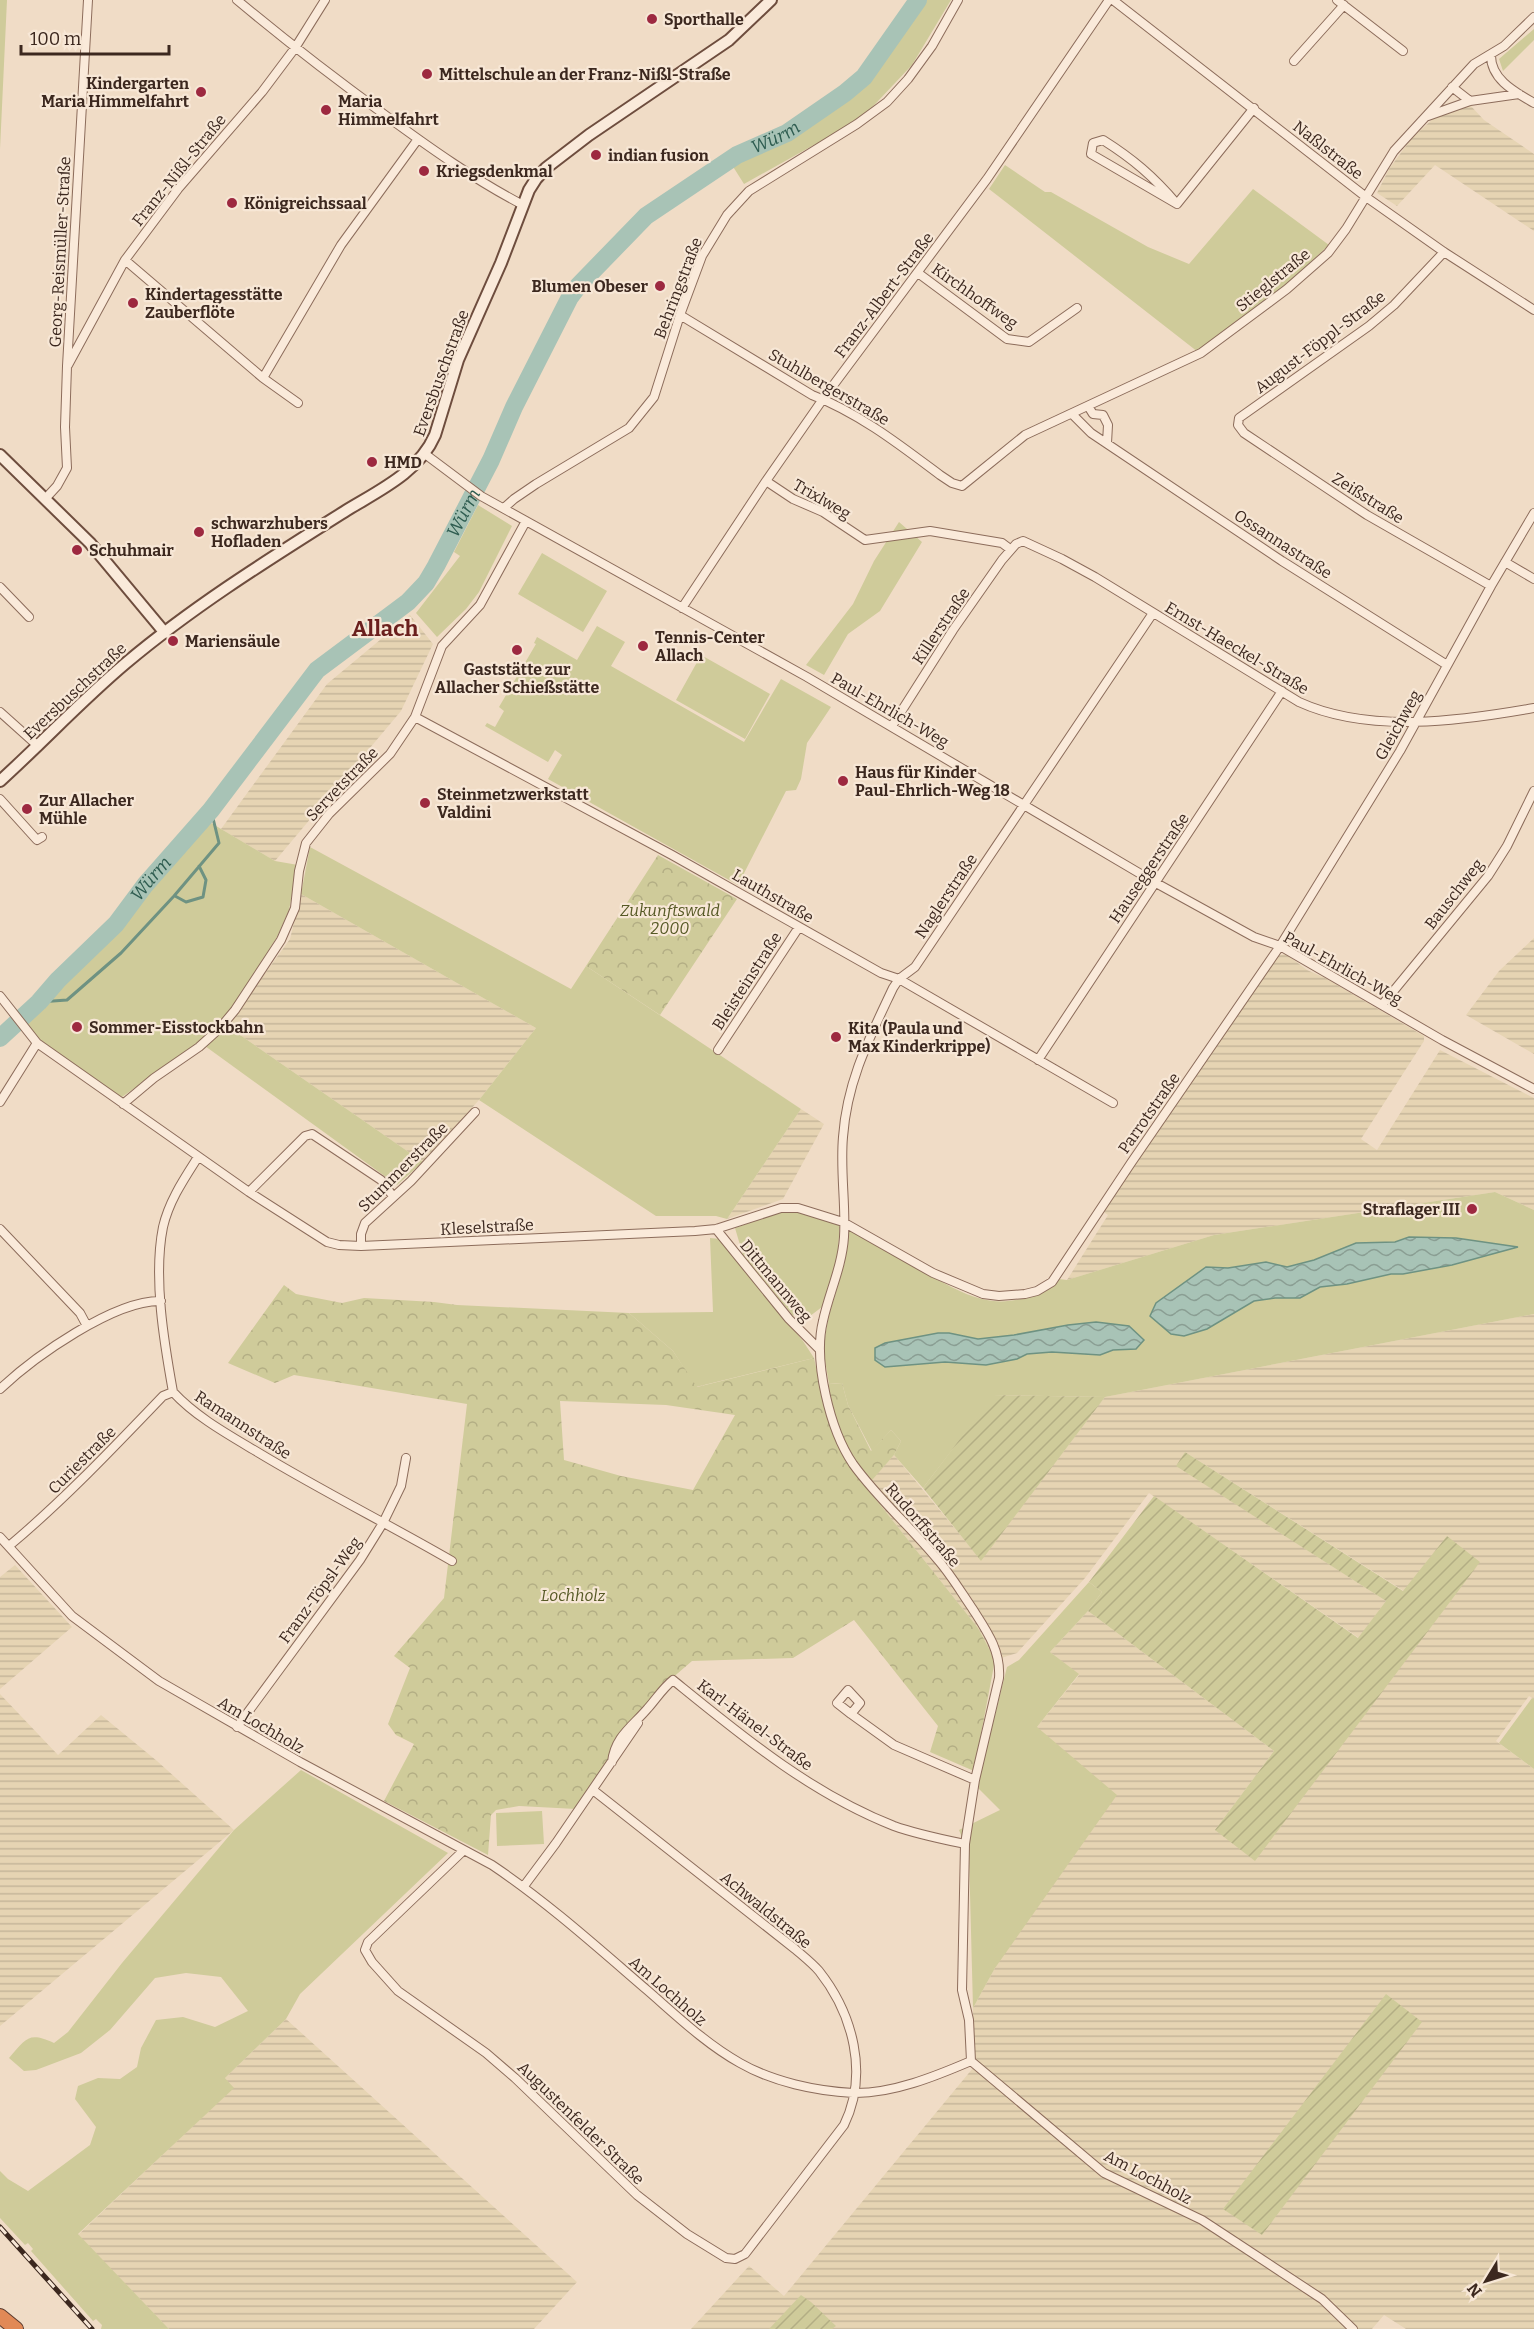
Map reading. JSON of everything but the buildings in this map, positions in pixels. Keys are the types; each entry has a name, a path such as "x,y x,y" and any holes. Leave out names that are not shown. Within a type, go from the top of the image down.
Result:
{"highway":[{"path":"0,2316 16,2329"}],"main road":[{"name":"Eversbuschstraße","path":"0,781 93,692 165,633 228,586 390,484 425,454 435,435 458,360 533,185 546,168 589,135 729,40 771,0"},
{"path":"0,455 90,543 165,633"}],"street":[{"name":"Georg-Reismüller-Straße","path":"45,499 57,486 67,468 65,427 67,366 88,0"},
{"path":"237,0 295,48 418,139 523,206"},
{"name":"Franz-Nißl-Straße","path":"67,366 125,260 178,189 262,92 295,48 325,0"},
{"name":"Behringstraße","path":"504,508 536,484 629,428 654,397 680,315 702,256 727,215 749,191 857,124 887,102 908,79 932,46 958,0"},
{"name":"Naßlstraße","path":"1111,0 1254,108 1366,197 1444,252 1534,310"},
{"name":"Franz-Albert-Straße","path":"682,608 823,399 987,179 1111,0"},
{"path":"1294,61 1341,3 1403,51"},
{"name":"Stieglstraße","path":"962,486 1025,435 1201,353 1254,315 1328,253 1394,151 1452,87 1481,58 1504,46 1534,17"},
{"path":"1491,54 1494,71 1519,94 1534,103"},
{"path":"1452,87 1470,101"},
{"path":"1425,117 1470,101 1519,94"},
{"path":"1176,204 1254,108"},
{"path":"262,378 341,245 418,139"},
{"path":"1103,140 1132,158 1154,177 1176,204 1091,154 1093,143 1103,140"},
{"name":"August-Föppl-Straße","path":"1238,425 1239,418 1369,326 1394,305 1444,252"},
{"path":"125,260 255,369 262,378 298,403"},
{"name":"Kirchhoffweg","path":"918,273 1007,339 1029,342 1077,308"},
{"name":"Stuhlbergerstraße","path":"680,315 812,395 836,404 952,483 962,486"},
{"path":"1088,406 1093,414 1103,416 1108,425 1107,442"},
{"name":"Ossannastraße","path":"1072,414 1091,434 1107,442 1282,561 1447,665"},
{"name":"Zeißstraße","path":"1238,425 1244,433 1367,515 1491,586"},
{"name":"Paul-Ehrlich-Weg","path":"425,454 481,496 891,726 1156,883 1254,937 1280,946 1534,1089"},
{"name":"Trixlweg","path":"766,481 793,499 823,512 865,540"},
{"name":"Gleichweg","path":"1280,946 1416,722 1504,562 1534,513"},
{"name":"Servetstraße","path":"123,1104 154,1078 200,1047 236,1010 281,940 295,908 299,871 306,843 329,814 390,754 416,717 442,646 480,605 526,521"},
{"name":"Ernst-Haeckel-Straße","path":"865,540 930,531 1013,546 1023,542 1031,544 1062,559 1282,691 1314,708 1327,712 1354,717 1416,722 1461,720 1534,708"},
{"name":"Killerstraße","path":"891,726 953,630 1013,546"},
{"path":"1504,562 1534,579"},
{"path":"0,587 29,617"},
{"name":"Naglerstraße","path":"843,1222 841,1169 847,1102 859,1060 898,980 915,967 1153,613"},
{"name":"Hauseggerstraße","path":"1038,1060 1282,691"},
{"path":"0,712 38,746"},
{"name":"Lauthstraße","path":"416,717 672,855 881,973 898,980 1113,1103"},
{"name":"Bauschweg","path":"1382,1005 1488,876 1507,846 1534,791"},
{"path":"0,799 37,840 42,837"},
{"name":"Bleisteinstraße","path":"718,1050 799,927"},
{"name":"Parrotstraße","path":"1036,1291 1056,1278 1131,1162 1280,946"},
{"name":"Kleselstraße","path":"0,996 37,1042 198,1157 327,1242 361,1246 716,1229 781,1208 798,1208 811,1210 843,1222 970,1290 999,1296 1036,1291"},
{"path":"0,1102 37,1042"},
{"name":"Stummerstraße","path":"361,1246 361,1234 365,1223 392,1195 411,1180 475,1112"},
{"path":"249,1192 305,1136 312,1134 381,1180 392,1195"},
{"name":"Ramannstraße","path":"198,1157 177,1191 164,1225 161,1246 161,1301 173,1392 183,1403 239,1441 336,1498 453,1561"},
{"name":"Rudorffstraße","path":"843,1222 841,1261 823,1320 819,1349 832,1419 853,1464 951,1576 983,1625 998,1654 999,1678 975,1780 965,1844 962,1990 969,2020 971,2061"},
{"name":"Dittmannweg","path":"716,1229 789,1319 819,1349"},
{"path":"0,1230 80,1313 87,1326"},
{"path":"0,1389 87,1326 117,1311 145,1302 161,1301"},
{"name":"Curiestraße","path":"9,1546 62,1500 163,1396 173,1392"},
{"name":"Franz-Töpsl-Weg","path":"237,1727 360,1560 383,1523 401,1486 406,1458"},
{"name":"Am Lochholz","path":"0,1537 72,1616 159,1681 237,1727 492,1865 524,1886 695,2032 742,2064 792,2083 854,2093 899,2086 971,2061 1104,2173 1202,2220 1322,2299 1353,2329"},
{"name":"Karl-Hänel-Straße","path":"524,1886 612,1762 614,1749 633,1721 673,1680 773,1759 827,1794 896,1826 965,1844"},
{"path":"851,1714 894,1745 975,1780"},
{"name":"Achwaldstraße","path":"593,1790 795,1949 818,1970 836,1996 847,2019 854,2042 856,2061 854,2093"},
{"name":"Augustenfelder Straße","path":"463,1851 368,1942 365,1950 372,1962 398,1991 486,2053 516,2078 637,2195 706,2247 726,2258 735,2259 745,2254 844,2125 850,2112 854,2093"}],"shaded area":[{"path":"1469,104 1484,120 1534,154 1534,231 1435,165 1397,206 1377,193 1389,169 1411,139 1436,116"},
{"path":"410,615 433,644 401,711 275,861 221,829 327,684"},
{"path":"301,894 536,1028 479,1100 423,1162 227,1026 290,939"},
{"path":"1534,938 1534,1054 1466,1015 1499,971"},
{"path":"1286,954 1307,970 1325,978 1424,1036 1424,1041 1361,1139 1377,1150 1440,1050 1534,1098 1534,1210 1495,1192 1214,1235 1067,1280 1108,1215 1101,1210 1276,956"},
{"path":"801,1109 824,1124 783,1199 727,1219"},
{"path":"1534,1314 1534,1699 1529,1696 1496,1741 1534,1769 1534,2329 1406,2329 1384,2315 1372,2329 691,2329 749,2266 784,2296 973,2068 973,2008 995,1968 1037,1727 1079,1675 1050,1652 1088,1611 1274,1751 1215,1830 1404,1591 1185,1452 1177,1466 1386,1601 1359,1638 1149,1493 1085,1578 1017,1653 995,1660 978,1628 865,1486 894,1455 981,1560 1105,1397"},
{"path":"15,1565 72,1627 0,1689 0,1577"},
{"path":"0,1694 58,1755 101,1715 157,1761 234,1830 0,2026"},
{"path":"286,2019 577,2282 534,2329 169,2329 78,2235 233,2088 225,2078"}],"green space":[{"path":"0,0 7,0 0,149"},
{"path":"927,0 951,0 912,65 862,118 744,184 732,165 790,137 850,97 879,69 898,37"},
{"path":"1534,29 1534,40 1503,71 1499,59"},
{"path":"1005,165 1045,192 1051,192 1148,247 1189,264 1253,189 1329,245 1284,287 1198,352 989,189"},
{"path":"478,505 512,526 479,592 466,609 437,637 416,613 460,556 454,552"},
{"path":"899,522 922,542 880,611 848,634 824,675 806,665 853,604 874,561"},
{"path":"542,553 607,591 583,632 518,594"},
{"path":"597,626 625,642 611,666 744,742 781,679 831,707 807,743 801,779 796,790 786,791 738,885 548,779 562,755 555,750 548,762 485,726 487,723 495,727 504,711 499,707 536,644 534,643 537,637 577,660"},
{"path":"701,655 770,694 745,739 676,700"},
{"path":"206,820 275,861 298,865 289,910 277,937 229,1013 202,1041 119,1099 34,1035 23,1018 100,944"},
{"path":"310,847 571,989 586,966 801,1109 727,1219 716,1216 656,1216 479,1100 536,1028 301,894"},
{"name":"Zukunftswald 2000","path":"658,855 737,899 660,1015 586,966"},
{"path":"227,1026 423,1162 397,1185 205,1046"},
{"path":"1495,1192 1534,1210 1534,1314 1105,1397 994,1395 923,1488 894,1455 901,1441 891,1430 872,1451 848,1405 842,1383 829,1384 823,1348 829,1315 845,1262 846,1228 959,1291 982,1299 1003,1301 1033,1295 1059,1279 1067,1280 1214,1235"},
{"path":"780,1212 810,1213 840,1223 837,1263 822,1307 810,1316 798,1311 793,1316 743,1255 735,1228"},
{"path":"710,1238 720,1239 803,1341 814,1358 696,1387 673,1351 629,1313 713,1312"},
{"name":"Lochholz","path":"284,1285 296,1294 342,1303 364,1298 629,1313 673,1351 697,1387 814,1358 820,1385 842,1383 848,1405 871,1451 891,1430 901,1441 894,1455 866,1487 978,1628 995,1660 974,1771 930,1752 938,1726 854,1620 793,1658 692,1661 656,1692 593,1790 576,1809 519,1806 496,1810 491,1815 488,1855 384,1801 414,1744 396,1735 388,1724 410,1668 394,1656 444,1598 467,1404 294,1375 275,1383 228,1363","holes":["560,1401 666,1405 735,1415 693,1490 621,1476 564,1460"]},
{"path":"993,1395 1105,1397 981,1561 923,1488"},
{"path":"1185,1452 1403,1591 1447,1536 1480,1562 1255,1861 1215,1830 1274,1751 1088,1611 1102,1592 1089,1582 1154,1496 1358,1638 1386,1601 1176,1466"},
{"path":"1089,1582 1102,1592 1088,1611 1050,1652 1079,1674 1037,1727 1117,1795 995,1968 973,2008 969,1855 959,1830 1000,1810 977,1787 1007,1667 1019,1660"},
{"path":"1532,1698 1534,1699 1534,1769 1499,1743"},
{"path":"301,1770 448,1853 300,1994 286,2019 225,2078 234,2088 78,2234 169,2329 101,2329 102,2325 96,2319 93,2321 31,2251 33,2249 28,2243 25,2245 0,2218 0,2171 8,2179 28,2191 90,2145 96,2127 75,2099 78,2086 98,2078 120,2079 137,2067 141,2048 156,2020 183,2017 215,2027 248,2011 221,1977 186,1973 155,1978 110,2030 81,2053 36,2070 24,2071 9,2058 28,2039 33,2037 54,2043 68,2032 122,1963 234,1830"},
{"path":"542,1811 544,1844 497,1846 496,1813"},
{"path":"1386,1994 1422,2022 1262,2235 1223,2209"},
{"path":"801,2295 836,2326 832,2329 769,2329"}],"water":[{"path":"1409,1237 1456,1238 1518,1247 1452,1265 1320,1287 1300,1298 1254,1301 1207,1329 1184,1336 1171,1334 1150,1316 1156,1303 1206,1267 1228,1268 1266,1262 1287,1267 1314,1260 1356,1243 1395,1242"},
{"path":"1096,1322 1129,1326 1144,1340 1136,1349 1113,1350 1100,1355 1052,1352 1027,1354 1017,1359 986,1365 945,1362 885,1367 875,1360 875,1348 885,1343 938,1333 978,1339"}],"waterway":[{"name":"Würm","path":"0,1038 116,924 145,885 211,810 317,670 408,602 426,583 491,460 514,407 570,297 579,285 646,216 737,155 787,133 845,93 864,77 918,0"},
{"path":"39,1002 67,1000 121,953 174,896 219,843 211,810"},
{"path":"175,896 186,902 203,897 206,880 199,866"}],"railway":[{"path":"0,2227 92,2329"}],"place":[{"name":"Sporthalle","path":"652,19"},
{"name":"Mittelschule an der Franz-Nißl-Straße","path":"427,74"},
{"name":"Kindergarten Maria Himmelfahrt","path":"201,92"},
{"name":"Maria Himmelfahrt","path":"326,110"},
{"name":"indian fusion","path":"596,155"},
{"name":"Kriegsdenkmal","path":"424,171"},
{"name":"Königreichssaal","path":"232,203"},
{"name":"Blumen Obeser","path":"660,286"},
{"name":"Kindertagesstätte Zauberflöte","path":"133,303"},
{"name":"HMD","path":"372,462"},
{"name":"schwarzhubers Hofladen","path":"199,532"},
{"name":"Schuhmair","path":"77,550"},
{"name":"Mariensäule","path":"173,641"},
{"name":"Tennis-Center Allach","path":"643,646"},
{"name":"Gaststätte zur Allacher Schießstätte","path":"517,650"},
{"name":"Haus für Kinder Paul-Ehrlich-Weg 18","path":"843,781"},
{"name":"Steinmetzwerkstatt Valdini","path":"425,803"},
{"name":"Zur Allacher Mühle","path":"27,809"},
{"name":"Sommer-Eisstockbahn","path":"77,1027"},
{"name":"Kita (Paula und Max Kinderkrippe)","path":"836,1037"},
{"name":"Straflager III","path":"1472,1209"}],"district":[{"name":"Allach","path":"385,628"}]}
